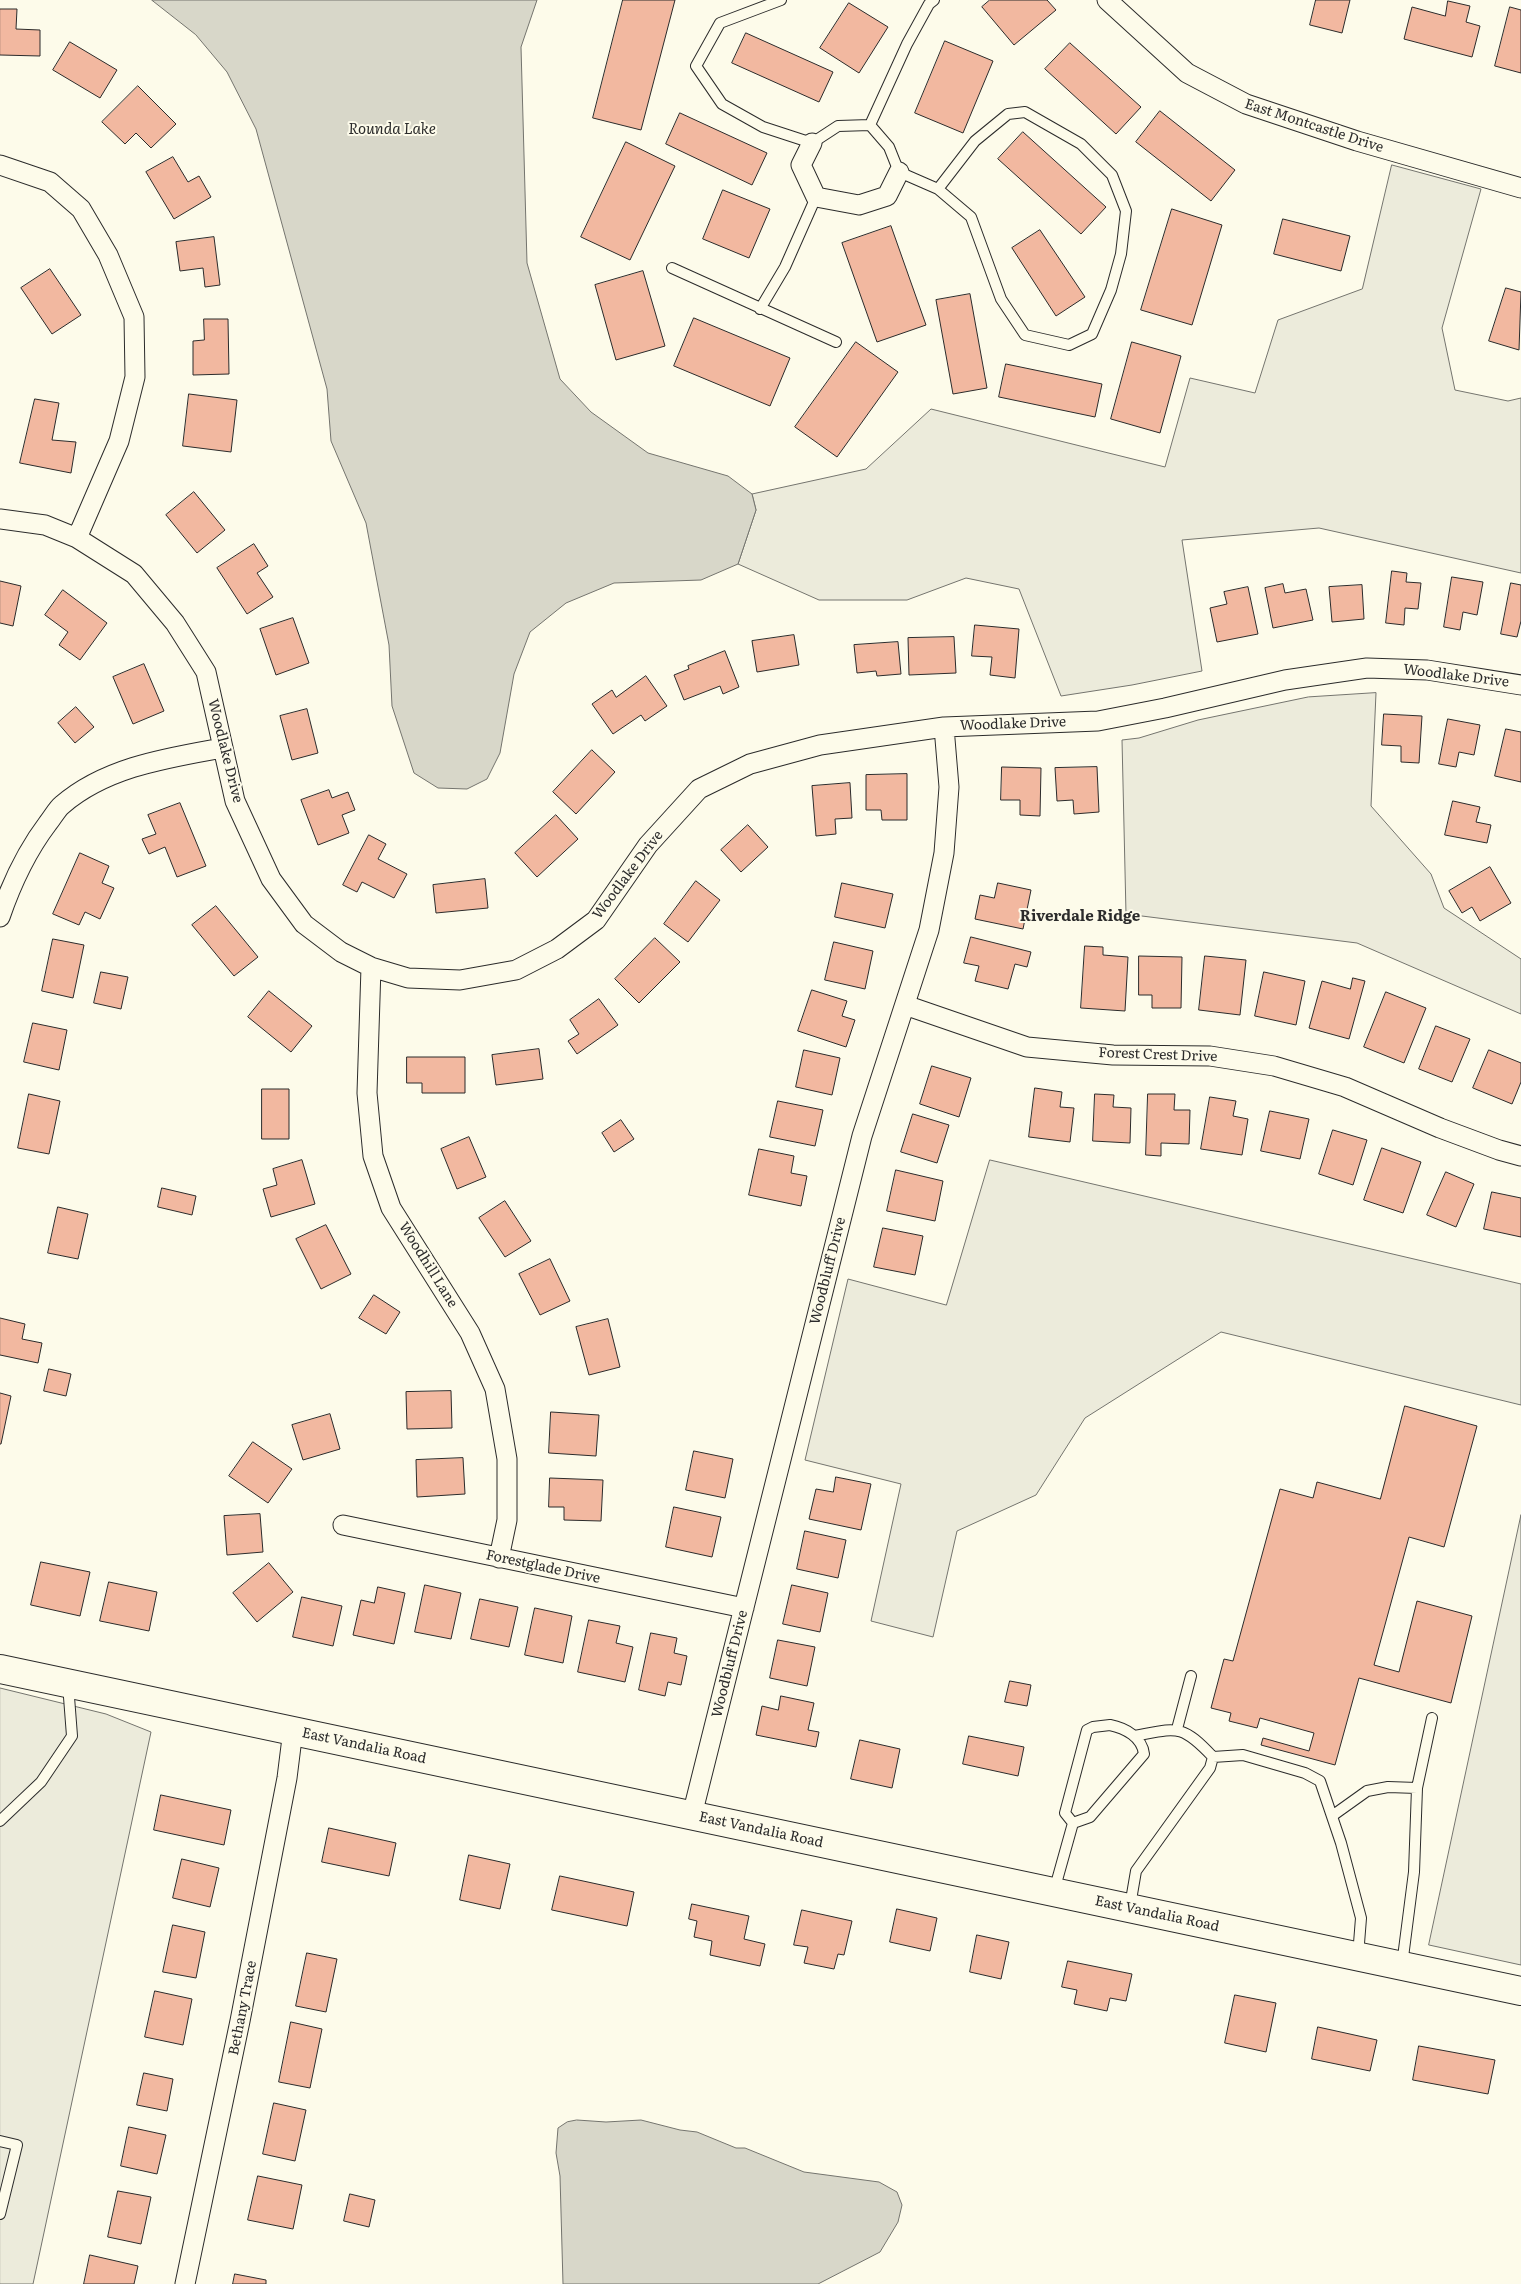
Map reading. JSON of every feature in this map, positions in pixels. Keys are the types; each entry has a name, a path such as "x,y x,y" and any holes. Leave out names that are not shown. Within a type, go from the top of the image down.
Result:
{"street":[{"name":"East Montcastle Drive","path":"1107,0 1187,73 1246,104 1357,141 1521,188"},
{"path":"812,143 801,165 816,197 860,205 887,196 899,172"},
{"path":"0,165 50,182 81,209 108,254 134,317 135,377 119,441 77,538"},
{"name":"Woodlake Drive","path":"0,519 45,525 77,538 134,574 175,623 206,672 235,802 271,879 304,924 341,952 371,967 408,978 460,980 516,970 557,949 596,920 648,845 699,789 750,764 820,745 944,727 1098,721 1165,708 1285,680 1367,668 1427,670 1521,685"},
{"name":"Woodbluff Drive","path":"692,1815 862,1136 929,930 944,853 949,787 944,727"},
{"path":"0,917 14,878 32,844 62,805 96,782 150,762 222,748"},
{"name":"Woodhill Lane","path":"371,967 366,1093 373,1156 391,1208 470,1333 495,1389 507,1459 506,1520 499,1558"},
{"name":"Forest Crest Drive","path":"905,1005 1026,1047 1113,1055 1210,1056 1274,1066 1346,1087 1440,1128 1499,1150 1521,1156"},
{"name":"Forestglade Drive","path":"342,1525 744,1608"},
{"name":"East Vandalia Road","path":"0,1669 1521,1991"},
{"name":"Bethany Trace","path":"185,2284 240,2021 287,1778 293,1730"}],"lane":[{"path":"781,0 720,23 696,66 722,104 763,127 812,143 838,126 870,125"},
{"path":"870,125 907,44 929,4 934,0"},
{"path":"870,125 889,147 899,172 938,189 971,217 1001,299 1025,335 1069,345 1092,334 1111,290 1121,254 1126,211 1112,175 1081,144 1025,112 1008,114 976,142 938,189"},
{"path":"760,310 785,267 816,197"},
{"path":"672,268 760,310 836,342"},
{"path":"1177,1729 1191,1676"},
{"path":"0,1820 41,1782 72,1736 68,1683"},
{"path":"1402,1966 1414,1872 1417,1788 1432,1718"},
{"path":"1110,1725 1123,1728 1134,1736 1143,1748 1144,1754 1090,1817 1073,1823 1066,1813 1087,1730 1093,1727 1110,1725"},
{"path":"1134,1736 1177,1729 1197,1740 1213,1756 1243,1755 1305,1773 1320,1781 1342,1842 1361,1918 1358,1957"},
{"path":"1130,1908 1136,1871 1210,1768 1213,1756"},
{"path":"1332,1816 1367,1791 1388,1787 1417,1788"},
{"path":"1053,1892 1073,1823"},
{"path":"0,2141 17,2145 0,2214"}],"shaded area":[{"path":"1392,165 1481,189 1442,328 1455,390 1508,401 1521,398 1521,573 1319,528 1182,540 1202,671 1132,685 1061,696 1019,589 966,578 907,600 819,600 738,564 756,510 752,494 866,469 931,409 1165,467 1190,378 1255,393 1278,320 1362,289"},
{"path":"1376,693 1371,806 1431,874 1444,908 1521,959 1521,1014 1357,943 1126,914 1122,740 1139,738 1198,720 1308,697"},
{"path":"990,1160 1521,1284 1521,1405 1221,1332 1085,1418 1036,1495 957,1531 933,1637 871,1621 901,1484 805,1460 848,1279 946,1305"},
{"path":"1521,1515 1521,1965 1429,1945"},
{"path":"0,1688 106,1714 151,1732 33,2284 0,2284"}],"water":[{"name":"Rounda Lake","path":"152,0 537,0 521,47 527,263 560,379 591,412 648,453 728,476 752,494 756,510 738,564 701,580 614,583 566,603 530,632 514,674 500,753 487,779 467,789 438,788 414,773 392,706 389,645 366,523 331,441 327,389 256,129 227,72 196,35"},
{"path":"577,2120 606,2122 641,2120 680,2130 697,2132 736,2148 745,2148 804,2172 879,2182 897,2192 902,2205 898,2222 880,2252 818,2284 563,2284 560,2176 556,2153 558,2128 567,2122"}],"building":[{"path":"623,0 675,0 641,130 593,118"},
{"path":"990,0 1047,0 1056,10 1014,45 982,7"},
{"path":"1316,0 1350,0 1342,33 1310,25"},
{"path":"1448,1 1470,6 1466,22 1480,26 1472,57 1404,39 1412,7 1445,16"},
{"path":"849,3 888,27 859,73 820,48"},
{"path":"1510,7 1521,10 1521,73 1495,66"},
{"path":"0,9 17,9 16,29 40,30 40,56 0,55"},
{"path":"746,33 833,72 819,102 732,63"},
{"path":"945,41 993,61 963,133 915,113"},
{"path":"70,42 117,70 100,98 53,70"},
{"path":"1070,43 1141,107 1116,134 1045,69"},
{"path":"138,86 176,124 151,148 136,133 125,144 102,122"},
{"path":"1160,111 1235,170 1211,201 1136,142"},
{"path":"680,113 767,153 752,185 666,144"},
{"path":"1023,132 1106,207 1081,234 998,159"},
{"path":"626,142 675,166 630,260 581,237"},
{"path":"173,157 188,182 199,176 211,197 174,219 146,172"},
{"path":"723,190 770,209 749,258 703,239"},
{"path":"1172,209 1222,225 1192,325 1141,310"},
{"path":"1283,219 1350,236 1341,271 1274,254"},
{"path":"891,226 926,325 877,342 842,243"},
{"path":"1040,230 1085,297 1056,316 1012,248"},
{"path":"214,237 220,285 205,287 203,268 180,271 176,242"},
{"path":"50,269 81,315 52,334 21,288"},
{"path":"643,271 665,346 616,360 595,285"},
{"path":"1506,288 1521,292 1519,350 1489,341"},
{"path":"970,294 987,388 953,394 936,300"},
{"path":"694,318 790,358 770,406 674,366"},
{"path":"204,319 228,319 229,374 193,375 193,341 204,340"},
{"path":"856,342 898,372 837,457 795,427"},
{"path":"1132,342 1181,356 1160,433 1111,419"},
{"path":"1006,364 1102,384 1095,417 999,397"},
{"path":"189,394 237,400 231,452 183,446"},
{"path":"35,399 59,403 52,440 76,442 71,473 20,463"},
{"path":"194,492 225,530 197,553 166,515"},
{"path":"254,544 268,566 257,573 273,597 247,614 217,568"},
{"path":"1392,571 1407,573 1406,582 1421,583 1418,609 1405,608 1404,625 1386,623"},
{"path":"1452,577 1483,582 1477,615 1463,612 1460,630 1444,627"},
{"path":"0,581 21,586 13,626 0,623"},
{"path":"1511,583 1521,585 1521,621 1517,637 1501,634"},
{"path":"1283,584 1285,593 1306,589 1313,620 1273,628 1265,588"},
{"path":"1362,585 1364,619 1332,622 1329,587"},
{"path":"1248,587 1258,634 1217,642 1210,608 1227,604 1224,592"},
{"path":"63,590 107,623 80,660 59,645 68,632 45,615"},
{"path":"293,618 309,663 276,675 260,629"},
{"path":"975,625 1019,629 1015,678 990,675 992,657 972,656"},
{"path":"794,635 799,665 757,672 752,641"},
{"path":"954,637 956,673 909,675 908,638"},
{"path":"898,642 901,674 877,676 876,671 857,673 854,645"},
{"path":"725,651 739,687 723,694 720,686 684,700 674,675 689,669 688,666"},
{"path":"144,664 164,711 133,724 113,677"},
{"path":"646,676 667,706 645,721 641,715 613,734 592,704 612,690 616,697"},
{"path":"76,707 94,727 75,743 58,723"},
{"path":"307,709 318,753 292,760 280,716"},
{"path":"1384,714 1422,716 1419,763 1401,762 1401,746 1382,745"},
{"path":"1448,719 1480,725 1474,755 1459,752 1456,767 1439,764"},
{"path":"1506,729 1521,732 1521,782 1495,776"},
{"path":"592,750 615,772 576,814 553,792"},
{"path":"1002,767 1041,768 1040,816 1020,815 1020,800 1001,800"},
{"path":"1097,767 1099,812 1074,814 1073,800 1057,801 1055,768"},
{"path":"907,774 907,820 882,820 881,810 866,810 866,775"},
{"path":"850,783 852,818 835,819 836,834 816,836 812,786"},
{"path":"329,790 332,798 348,792 355,810 342,815 349,833 318,845 301,800"},
{"path":"1453,801 1480,807 1476,822 1491,825 1487,843 1445,835"},
{"path":"180,803 206,866 177,877 165,847 149,854 142,839 156,834 148,815"},
{"path":"556,815 578,839 537,877 515,853"},
{"path":"748,825 768,847 741,872 721,850"},
{"path":"369,835 386,844 378,859 407,874 394,898 362,882 357,892 343,885"},
{"path":"80,853 109,866 102,883 114,888 100,919 85,912 79,925 53,914"},
{"path":"1490,867 1511,903 1480,921 1472,907 1462,913 1449,891"},
{"path":"485,879 488,908 436,913 433,885"},
{"path":"696,881 720,900 688,942 664,924"},
{"path":"842,883 893,894 885,928 835,917"},
{"path":"998,883 1031,890 1023,929 975,919 980,895 994,898"},
{"path":"216,906 258,957 234,976 192,925"},
{"path":"971,937 1031,952 1027,967 1015,964 1008,989 975,981 979,966 964,963"},
{"path":"655,938 680,962 639,1003 615,979"},
{"path":"53,939 84,945 73,998 42,991"},
{"path":"834,942 873,951 865,989 825,980"},
{"path":"1085,946 1103,947 1103,955 1128,957 1125,1011 1081,1008"},
{"path":"1139,956 1182,957 1181,1008 1152,1008 1152,995 1139,995"},
{"path":"1205,956 1246,960 1240,1015 1199,1010"},
{"path":"101,972 128,977 121,1009 94,1003"},
{"path":"1264,972 1305,981 1296,1025 1255,1016"},
{"path":"1353,978 1365,981 1349,1039 1309,1028 1322,981 1350,989"},
{"path":"812,990 847,1001 842,1016 855,1020 846,1047 798,1031"},
{"path":"269,991 312,1026 291,1052 248,1017"},
{"path":"1386,992 1426,1008 1404,1063 1364,1047"},
{"path":"599,999 618,1025 577,1054 568,1041 579,1034 570,1020"},
{"path":"33,1023 67,1030 59,1070 24,1062"},
{"path":"1436,1026 1470,1039 1452,1082 1419,1069"},
{"path":"539,1049 543,1079 496,1085 492,1055"},
{"path":"804,1050 840,1058 832,1095 796,1087"},
{"path":"1489,1050 1521,1063 1521,1082 1512,1104 1473,1088"},
{"path":"407,1057 465,1057 465,1093 422,1093 422,1083 407,1083"},
{"path":"932,1066 971,1078 959,1117 920,1104"},
{"path":"1035,1088 1062,1092 1060,1107 1074,1108 1070,1142 1029,1137"},
{"path":"262,1089 289,1089 289,1139 262,1139"},
{"path":"29,1094 60,1101 49,1154 18,1148"},
{"path":"1095,1094 1114,1095 1113,1107 1131,1108 1130,1143 1093,1141"},
{"path":"1148,1094 1175,1094 1174,1110 1190,1110 1189,1144 1161,1143 1161,1156 1146,1155"},
{"path":"1210,1097 1236,1101 1233,1116 1248,1119 1242,1155 1201,1149"},
{"path":"778,1101 823,1110 815,1146 770,1137"},
{"path":"1270,1111 1309,1119 1300,1159 1261,1151"},
{"path":"913,1114 949,1125 937,1163 901,1152"},
{"path":"621,1120 634,1139 614,1152 602,1133"},
{"path":"1333,1130 1367,1140 1353,1185 1319,1174"},
{"path":"469,1137 486,1177 457,1189 441,1149"},
{"path":"1382,1148 1421,1162 1403,1213 1364,1200"},
{"path":"759,1149 794,1156 791,1173 807,1176 801,1206 749,1195"},
{"path":"302,1160 315,1204 271,1217 263,1189 277,1185 273,1169"},
{"path":"896,1170 943,1181 935,1221 887,1211"},
{"path":"1446,1172 1474,1184 1456,1227 1427,1215"},
{"path":"162,1188 196,1196 192,1215 158,1207"},
{"path":"1492,1192 1521,1198 1521,1237 1484,1229"},
{"path":"505,1201 531,1241 505,1257 479,1218"},
{"path":"58,1207 88,1214 78,1259 48,1253"},
{"path":"326,1225 351,1274 321,1289 296,1239"},
{"path":"883,1228 923,1236 915,1275 874,1267"},
{"path":"550,1259 570,1301 540,1315 519,1274"},
{"path":"374,1295 400,1312 386,1334 359,1318"},
{"path":"0,1318 25,1324 22,1339 42,1343 38,1363 0,1355"},
{"path":"608,1319 620,1367 589,1375 576,1327"},
{"path":"49,1369 71,1374 66,1396 44,1391"},
{"path":"451,1391 452,1428 407,1429 406,1392"},
{"path":"0,1393 11,1396 1,1444 0,1444"},
{"path":"1405,1406 1477,1426 1444,1547 1409,1537 1374,1665 1399,1672 1417,1601 1472,1616 1451,1703 1359,1678 1335,1765 1261,1745 1263,1738 1309,1751 1314,1733 1260,1718 1257,1728 1229,1721 1231,1713 1211,1708 1224,1659 1233,1661 1280,1489 1313,1498 1317,1482 1380,1499"},
{"path":"551,1412 599,1415 596,1456 549,1453"},
{"path":"330,1414 340,1449 303,1460 292,1425"},
{"path":"253,1442 292,1469 268,1503 229,1476"},
{"path":"694,1451 733,1459 725,1498 686,1490"},
{"path":"463,1458 465,1494 417,1497 416,1460"},
{"path":"836,1477 871,1484 861,1530 809,1519 816,1489 833,1492"},
{"path":"550,1478 603,1480 601,1521 564,1520 564,1507 549,1507"},
{"path":"674,1507 721,1517 712,1557 666,1547"},
{"path":"260,1514 263,1552 227,1555 224,1516"},
{"path":"805,1531 846,1540 838,1578 797,1569"},
{"path":"41,1562 90,1572 80,1616 31,1605"},
{"path":"269,1563 293,1592 257,1622 233,1593"},
{"path":"109,1582 157,1592 149,1631 100,1621"},
{"path":"425,1585 461,1593 451,1639 415,1632"},
{"path":"792,1585 828,1593 820,1632 783,1624"},
{"path":"378,1587 405,1593 394,1644 353,1635 361,1600 374,1603"},
{"path":"302,1597 342,1606 333,1646 293,1637"},
{"path":"480,1599 518,1607 509,1647 471,1639"},
{"path":"535,1608 572,1616 563,1663 525,1655"},
{"path":"589,1620 620,1626 616,1643 633,1647 625,1682 578,1672"},
{"path":"651,1633 677,1638 674,1653 687,1656 681,1685 668,1682 665,1696 639,1690"},
{"path":"778,1640 815,1647 807,1686 770,1678"},
{"path":"1010,1681 1031,1685 1027,1706 1005,1702"},
{"path":"781,1696 814,1703 808,1730 819,1732 816,1747 756,1735 762,1706 778,1710"},
{"path":"969,1736 1024,1747 1018,1776 963,1764"},
{"path":"860,1740 900,1749 892,1788 851,1779"},
{"path":"161,1795 231,1810 224,1845 154,1830"},
{"path":"329,1828 396,1843 389,1876 322,1862"},
{"path":"469,1855 510,1864 500,1909 460,1900"},
{"path":"182,1859 219,1868 210,1907 173,1898"},
{"path":"560,1876 634,1892 627,1926 552,1910"},
{"path":"692,1904 749,1916 744,1939 765,1944 760,1966 710,1955 712,1941 694,1937 697,1921 689,1919"},
{"path":"897,1909 937,1918 930,1951 890,1942"},
{"path":"802,1910 852,1921 844,1955 838,1954 834,1969 804,1963 808,1947 794,1945"},
{"path":"173,1925 205,1932 196,1978 163,1972"},
{"path":"977,1935 1009,1942 1001,1979 970,1972"},
{"path":"307,1953 337,1959 326,2012 296,2006"},
{"path":"1068,1961 1132,1974 1126,2001 1110,1998 1107,2011 1074,2004 1077,1990 1062,1987"},
{"path":"155,1991 192,1999 183,2045 145,2037"},
{"path":"1235,1995 1276,2003 1266,2052 1225,2043"},
{"path":"291,2022 322,2029 310,2088 279,2082"},
{"path":"1318,2027 1377,2040 1370,2071 1312,2059"},
{"path":"1419,2046 1495,2060 1488,2094 1413,2080"},
{"path":"144,2073 173,2079 167,2111 137,2105"},
{"path":"274,2103 306,2110 295,2161 263,2154"},
{"path":"129,2127 166,2135 157,2174 121,2166"},
{"path":"258,2176 302,2185 293,2229 248,2220"},
{"path":"118,2191 151,2197 141,2244 108,2237"},
{"path":"350,2194 375,2200 369,2227 344,2221"},
{"path":"90,2255 138,2266 134,2284 84,2284"},
{"path":"235,2274 266,2280 266,2284 233,2284"}],"district":[{"name":"Riverdale Ridge","path":"1080,917"}]}
